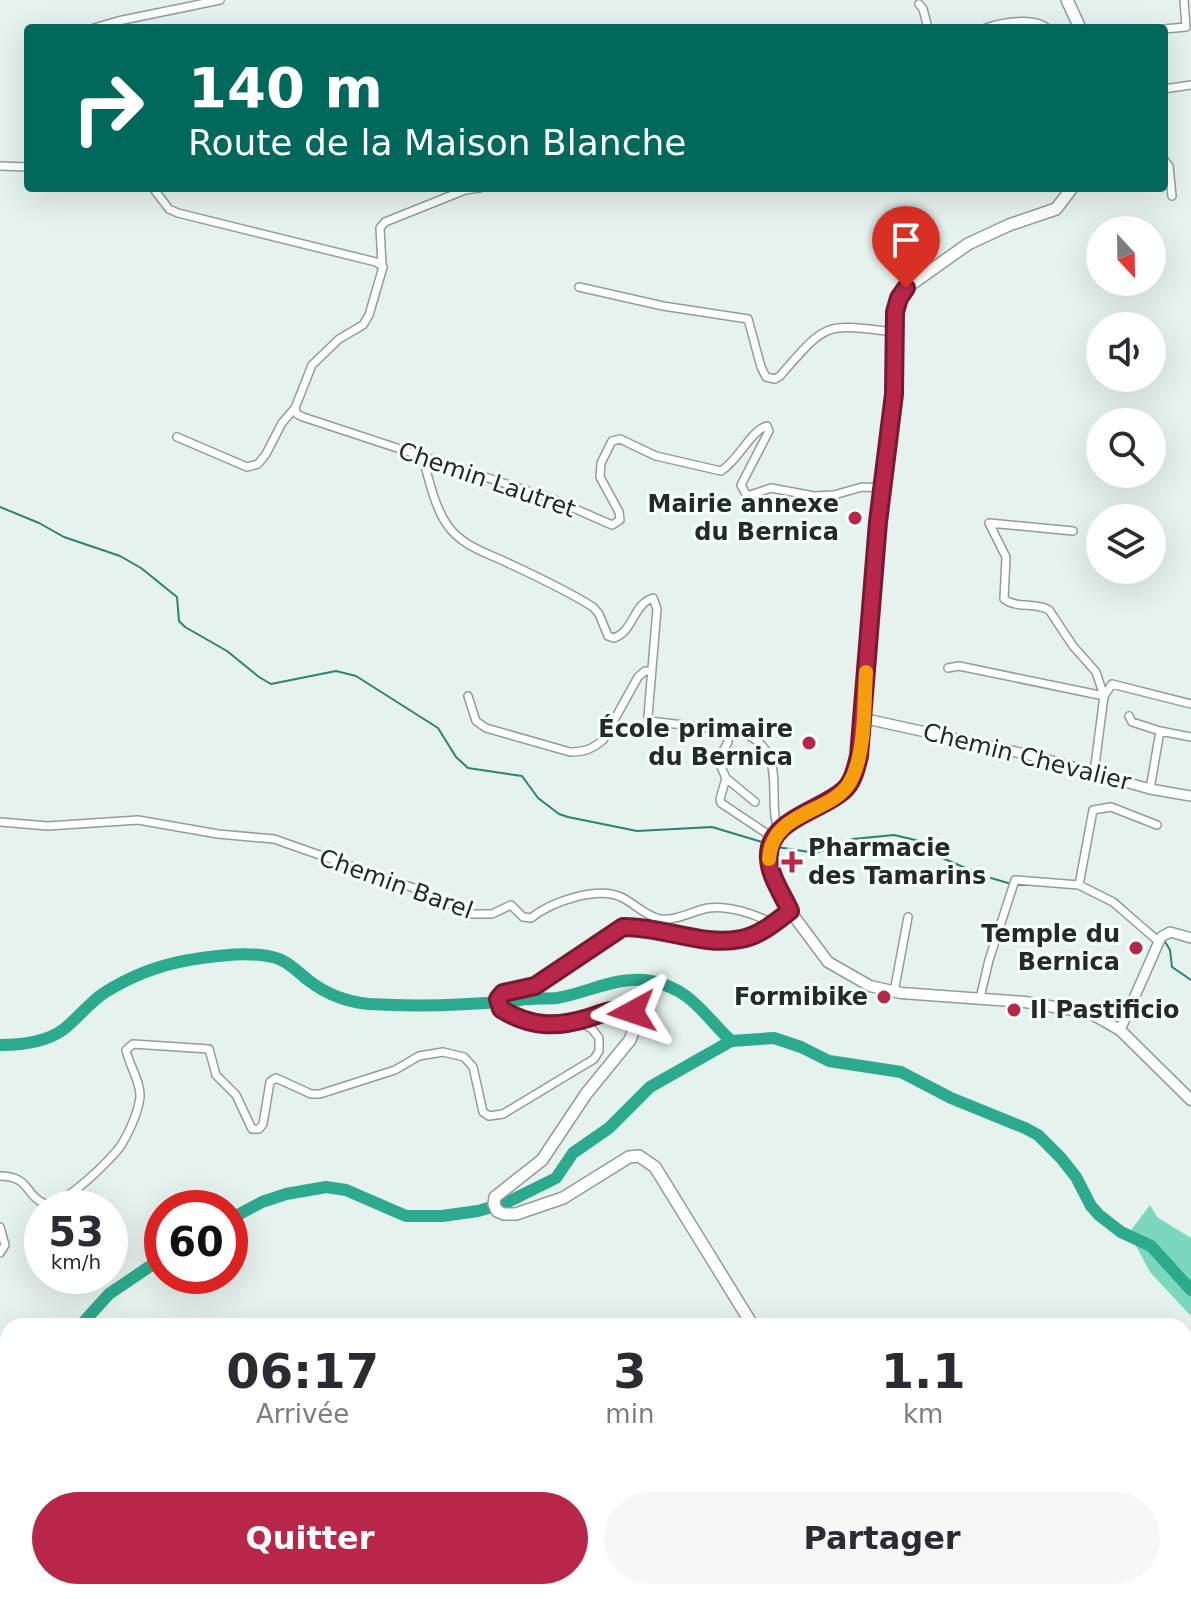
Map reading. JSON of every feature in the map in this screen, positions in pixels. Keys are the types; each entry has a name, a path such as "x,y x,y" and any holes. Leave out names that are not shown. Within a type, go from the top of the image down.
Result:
{"main road":[{"path":"1067,0 1078,24"},
{"path":"1069,192 1056,209 985,235 906,288 899,298 895,312 894,394 878,522 859,756 850,783 777,835 770,848 769,859 790,911 828,962 858,981 894,992 980,998 1090,1013 1120,1030 1191,1100"},
{"path":"748,1318 655,1167 639,1156 625,1159 563,1198 532,1210 504,1214 497,1211 495,1197 542,1160 586,1094 630,1040 637,1021 632,1012 622,1009 578,1021 542,1025 512,1016 501,1009 498,999 503,993 535,986 623,927 720,940 742,939 773,924 790,911"}],"street":[{"path":"108,24 220,0"},
{"path":"1168,29 1186,27 1184,0"},
{"path":"919,4 927,24"},
{"path":"996,24 1042,24"},
{"path":"1168,88 1191,85"},
{"path":"1168,165 1172,196"},
{"path":"0,166 24,167"},
{"path":"156,192 169,209 178,213 329,249 382,265"},
{"path":"177,437 252,467 262,461 282,423 295,408 312,365 339,339 363,325 384,271 380,228 385,222 460,192"},
{"path":"579,287 663,306 742,316 751,325 766,377 775,379 811,339 827,329 847,327 895,332"},
{"name":"Chemin Lautret","path":"295,408 303,417 555,500 612,525 620,520 619,512 600,477 601,463 608,445 620,439 656,456 721,471 741,453 758,429 767,426 769,431 741,485 747,496 771,488 814,496 834,495 862,487 883,488"},
{"path":"422,456 442,515 457,536 481,552 593,607 608,636 614,638 627,631 645,601 653,598 657,609 650,721 752,736 776,777 777,835 761,830 721,803 726,778"},
{"path":"1073,531 989,523 1006,557 1004,599 1010,604 1049,610 1073,646 1096,672 1104,696"},
{"path":"948,668 959,666 1104,696"},
{"path":"468,696 476,721 486,728 570,752 581,752 603,740 638,677 645,671 651,671"},
{"path":"1094,773 1104,696 1108,687 1116,683 1139,692 1191,704"},
{"path":"1129,716 1132,722 1191,737"},
{"name":"Chemin Chevalier","path":"862,718 1034,756 1150,789 1191,796"},
{"path":"729,731 728,742 718,760 726,778 755,802"},
{"path":"1150,789 1160,731"},
{"path":"1079,885 1093,810 1111,807 1157,825"},
{"name":"Chemin Barel","path":"0,822 48,826 138,820 218,834 284,841 318,856 425,892 470,914 492,914 511,905 523,917 531,918 544,907 577,896 606,893 619,896 648,915 663,920 711,908 759,916 773,924"},
{"path":"980,998 1015,880 1079,885 1113,902 1158,941"},
{"path":"894,992 908,917"},
{"path":"1120,1030 1158,941 1170,932 1191,938"},
{"path":"0,1176 13,1177 47,1204 59,1203 111,1158 133,1122 140,1095 126,1050 133,1044 209,1049 216,1075 236,1095 252,1129 259,1129 263,1124 270,1082 276,1078 311,1094 320,1094 395,1070 419,1056 443,1052 464,1057 473,1067 483,1112 489,1116 503,1114 594,1059 599,1051 599,1038 592,1029 578,1021"},
{"path":"0,1227 5,1245 0,1253"}],"green space":[{"path":"1150,1205 1157,1217 1191,1238 1191,1316 1150,1272 1129,1233"}],"waterway":[{"path":"0,507 64,537 120,556 141,568 177,597 179,621 185,627 227,651 271,684 336,671 356,676 438,728 456,757 468,768 522,776 538,798 559,814 637,831 712,827 762,842"},
{"path":"777,847 816,853 853,839 894,835 924,842 940,857 984,876"},
{"path":"991,878 1008,883"},
{"path":"1018,885 1029,885"},
{"path":"1098,891 1117,900 1132,914"},
{"path":"1146,926 1156,934"},
{"path":"1164,940 1170,950 1172,967 1191,980"},
{"path":"0,1045 50,1037 69,1025 104,993 145,972 178,962 222,956 246,954 279,959 329,993 369,1004 445,1005 557,998 614,982 651,981 687,996 731,1041 774,1038 829,1061 901,1072 951,1098 1038,1135 1076,1177 1099,1215 1121,1232 1151,1246 1191,1290"},
{"path":"248,1209 286,1194 326,1187 346,1190 406,1216 442,1216 506,1203 556,1178 573,1153 609,1128 650,1087 731,1041"},
{"path":"87,1318 109,1294 144,1270"}],"slow traffic":[{"path":"769,859 770,848 779,832 808,810 845,790 850,783 859,756 866,672"}],"place":[{"name":"Mairie annexe du Bernica","path":"855,518"},
{"name":"École primaire du Bernica","path":"809,743"},
{"name":"Pharmacie des Tamarins","path":"792,862"},
{"name":"Temple du Bernica","path":"1136,948"},
{"name":"Formibike","path":"884,997"},
{"name":"Il Pastificio","path":"1014,1010"}],"route":[{"path":"632,1012 622,1009 603,1012 552,1026 512,1016 501,1009 498,999 503,993 535,986 623,927 720,940 742,939 758,933 790,911 771,868 769,854 772,843 792,821 845,790 859,756 878,522 894,394 895,312 906,288"}]}
